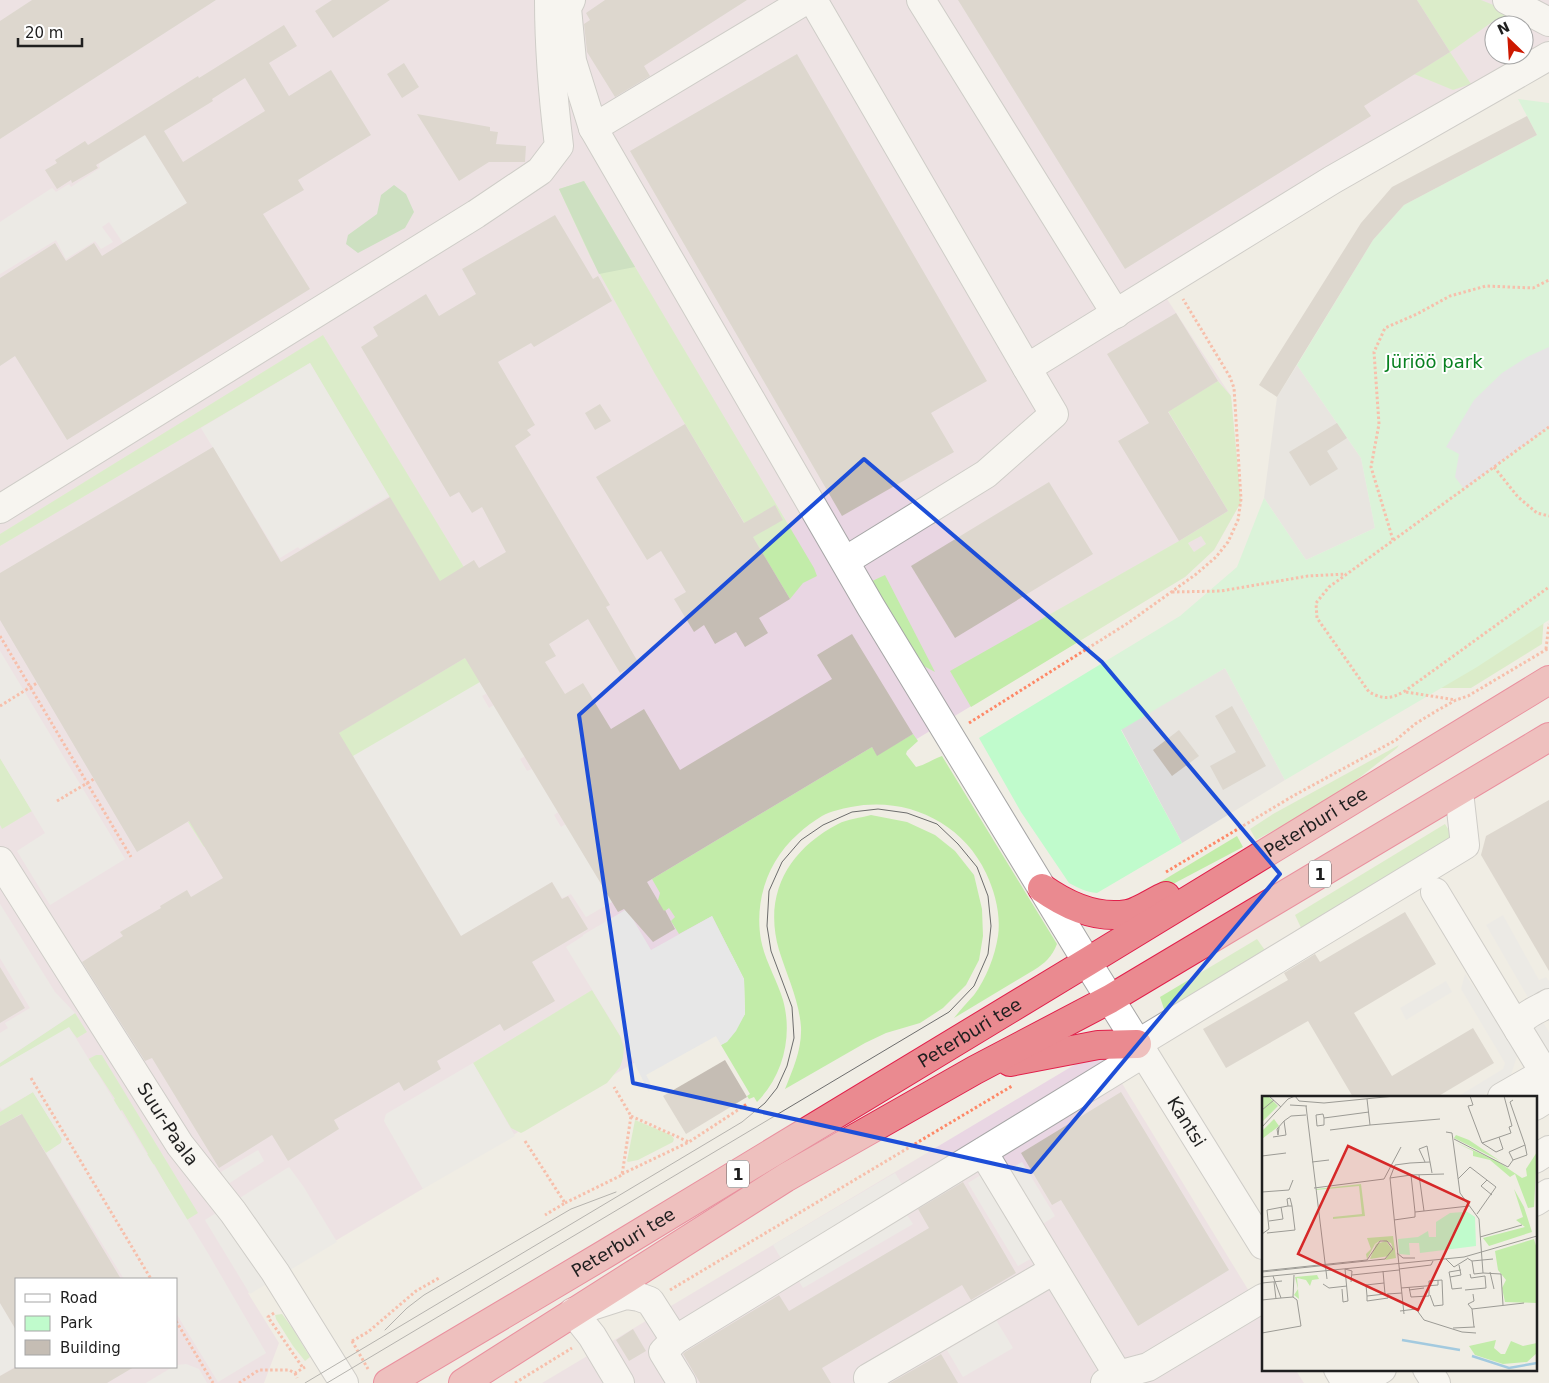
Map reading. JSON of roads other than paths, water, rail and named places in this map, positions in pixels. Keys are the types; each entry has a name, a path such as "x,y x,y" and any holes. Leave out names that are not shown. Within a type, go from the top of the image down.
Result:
{"highway":[{"name":"Peterburi tee","path":"379,1377 605,1254 1549,680"},
{"name":"Peterburi tee","path":"463,1383 785,1178 975,1070 1110,999 1549,737"},
{"path":"1042,888 1058,900 1080,909 1107,914 1128,914 1180,888 1260,857"},
{"path":"975,1070 1098,1045 1140,1048"}],"street":[{"path":"0,509 476,214 540,171 559,146 549,35 549,0"},
{"name":"Kantsi","path":"571,0 567,8 572,61 593,128 862,592 1140,1048 1261,1239"},
{"path":"593,128 806,0"},
{"path":"813,0 1054,414 986,474 845,561"},
{"path":"921,0 1116,314"},
{"path":"1507,0 1549,22"},
{"path":"1027,368 1340,176 1549,56"},
{"path":"682,1383 663,1352 675,1340 983,1152 1140,1048 1465,844 1459,792"},
{"name":"Suur-Paala","path":"0,861 180,1145 232,1212 275,1272 344,1383"},
{"path":"1435,892 1548,1080"},
{"path":"1519,1031 1518,1025 1521,1020 1549,1003"},
{"path":"1505,1096 1548,1080"},
{"path":"1536,1104 1548,1080"},
{"path":"1536,1158 1549,1150"},
{"path":"983,1152 1054,1270 1112,1379 1153,1375 1262,1299"},
{"path":"1536,1201 1549,1193"},
{"path":"871,1383 868,1378 966,1330 1054,1270"},
{"path":"620,1383 592,1336 573,1312 626,1294 639,1297 650,1302 675,1340"},
{"path":"1339,1370 1346,1383"},
{"path":"1357,1383 1380,1370"},
{"path":"1428,1370 1436,1383"}],"tram line":[{"path":"305,1383 742,1122 765,1103 777,1088 787,1066 794,1038 792,1007 771,951 767,926 769,891 782,862 801,840 823,825 852,812 878,809 907,813 937,824 958,844 977,867 988,896 991,926 988,954 974,986 949,1012 327,1383"},
{"path":"385,1330 407,1308 424,1295 571,1209 616,1192"}],"park label":[{"name":"Jüriöö park","path":"1434,362"}]}
